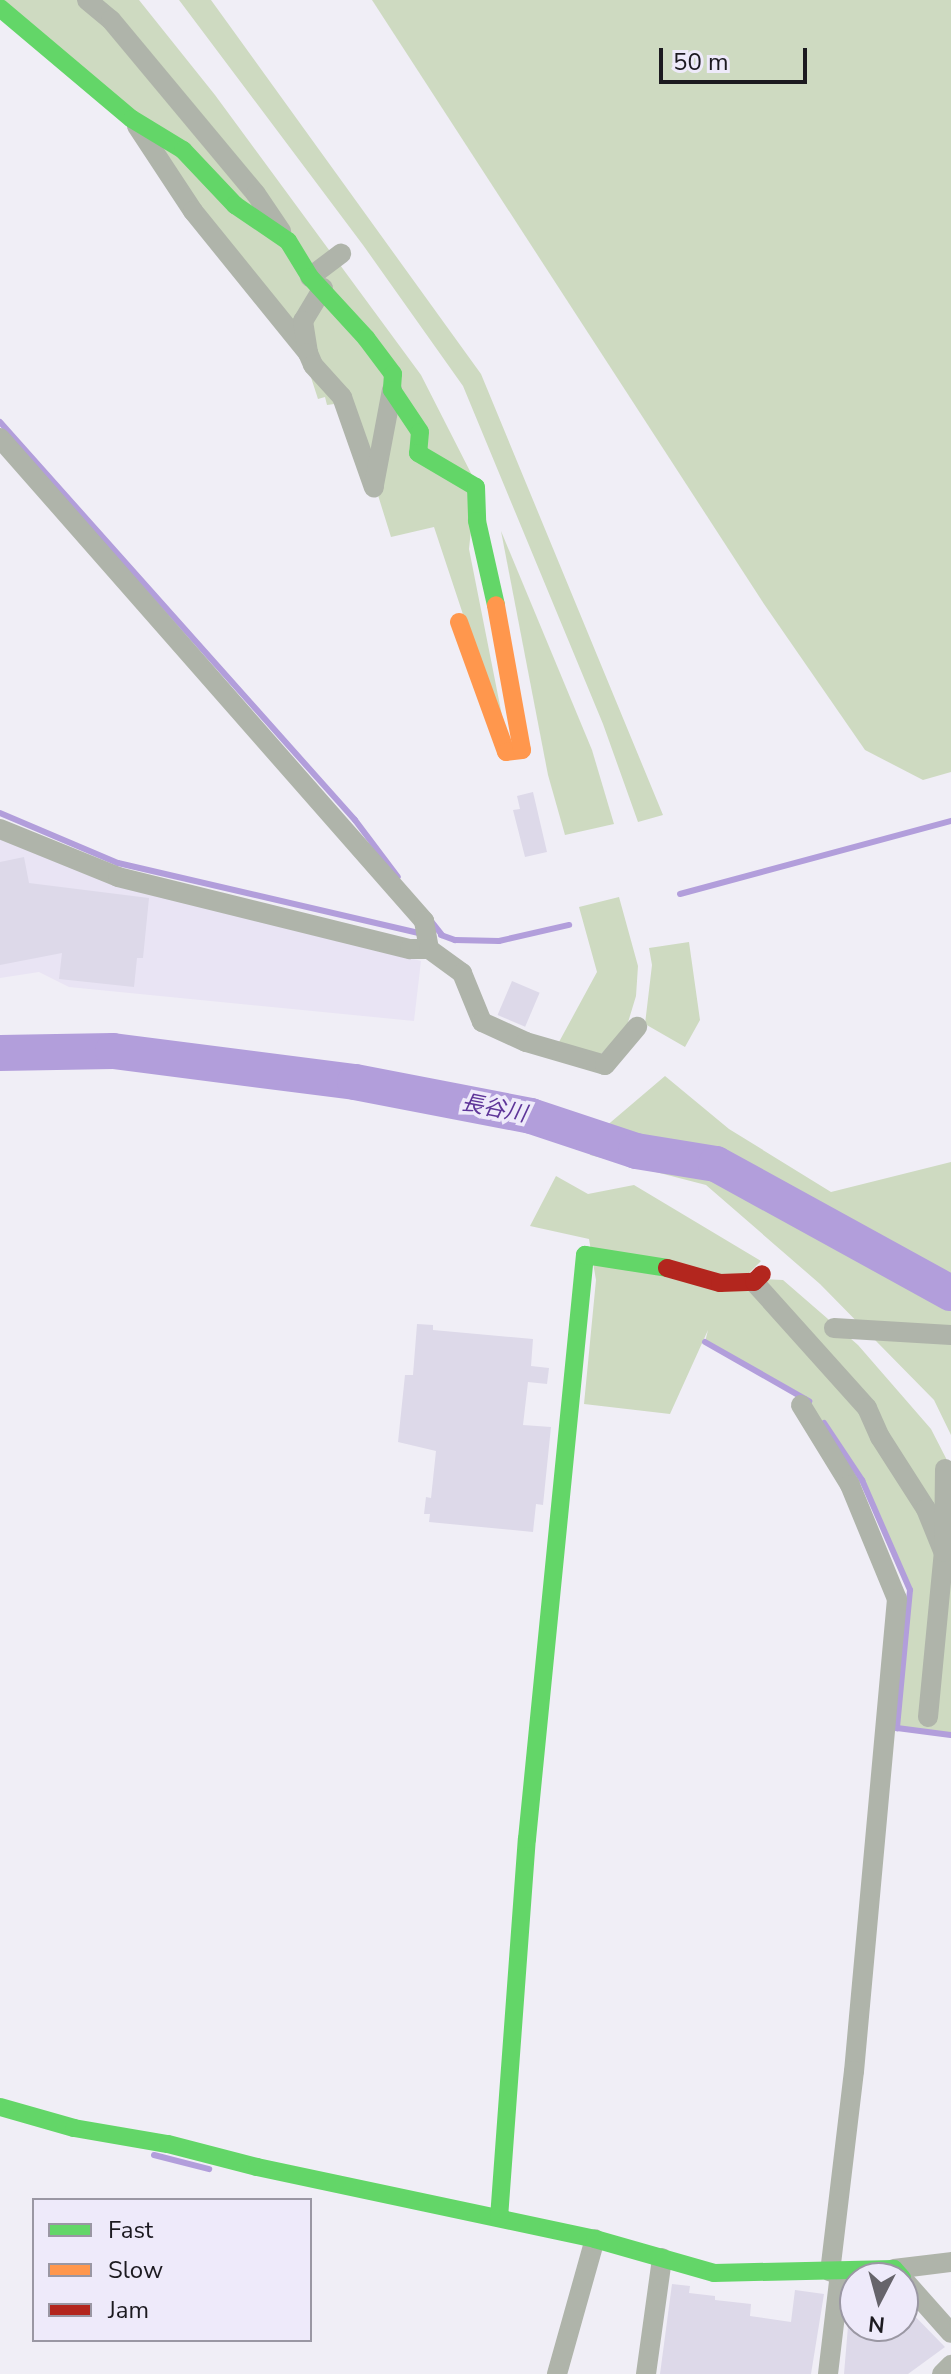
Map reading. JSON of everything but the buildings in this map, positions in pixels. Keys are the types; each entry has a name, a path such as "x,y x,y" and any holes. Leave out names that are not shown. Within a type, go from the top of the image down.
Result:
{"street":[{"path":"87,0 111,20 256,194 316,282 393,374 374,488 342,397 313,365 303,321 316,282 341,254"},
{"path":"0,8 132,119 183,150 235,205 288,241"},
{"path":"132,119 193,211 308,353"},
{"path":"392,390 420,432 418,453 476,487 477,521 506,651 522,750 506,752 459,622"},
{"path":"0,438 424,921 429,949"},
{"path":"0,829 118,877 410,949 429,949 462,973 482,1022 526,1042 605,1065 637,1027"},
{"path":"499,2218 527,1839 585,1255 657,1265 720,1283 758,1278 867,1408 880,1437 926,1509 948,1561"},
{"path":"834,1328 951,1335"},
{"path":"801,1405 850,1485 897,1599 828,2374"},
{"path":"928,1717 948,1561 945,1469"},
{"path":"0,2107 74,2128 168,2144 257,2167 595,2239 714,2273 839,2273"},
{"path":"557,2374 595,2239"},
{"path":"646,2374 662,2258"},
{"path":"919,2270 951,2262"},
{"path":"919,2297 951,2333"},
{"path":"942,2374 951,2365"}],"shaded area":[{"path":"0,834 121,882 421,961 414,1021 69,987 39,972 0,978"}],"green space":[{"path":"0,0 139,0 215,95 421,375 476,483 469,549 510,756 434,527 391,537 349,402 327,405 325,397 318,399 307,365 196,209 138,119"},
{"path":"179,0 211,0 481,374 663,815 638,822 603,724 463,386 363,245"},
{"path":"372,0 951,0 951,772 923,780 865,750 764,604"},
{"path":"501,531 592,750 614,824 565,835 548,775"},
{"path":"619,897 638,966 636,996 626,1029 598,1057 559,1042 597,972 579,907"},
{"path":"689,942 700,1020 685,1047 645,1024 652,965 649,948"},
{"path":"665,1076 729,1129 831,1192 951,1162 951,1435 934,1400 820,1284 706,1185 590,1155 591,1139"},
{"path":"556,1176 588,1194 634,1185 761,1261 744,1278 783,1280 858,1345 931,1429 951,1468 951,1735 897,1728 910,1590 862,1480 805,1396 705,1342 708,1330 670,1414 584,1404 596,1280 589,1239 530,1226"}],"waterway":[{"path":"0,422 355,820 398,877"},
{"path":"0,813 118,863 422,934"},
{"path":"680,894 951,821"},
{"path":"431,921 442,935"},
{"path":"441,935 455,940 499,941 569,925"},
{"name":"長谷川","path":"0,1053 113,1051 355,1082 531,1116 636,1151 716,1164 951,1293"},
{"path":"705,1342 809,1401"},
{"path":"824,1423 862,1480 910,1590 897,1728 951,1735"},
{"path":"154,2155 209,2169"}],"traffic: fast":[{"path":"0,8 132,119 183,150 235,205 288,241 310,277 366,338 393,374 392,390 420,432 418,453 476,487 477,521 496,605"},
{"path":"499,2218 527,1839 585,1255 667,1268"},
{"path":"0,2107 74,2128 168,2144 257,2167 595,2239 714,2273 839,2270"}],"traffic: slow":[{"path":"459,622 506,752 522,750 496,605"}],"traffic: jam":[{"path":"667,1268 720,1283 754,1282 762,1274"}]}
